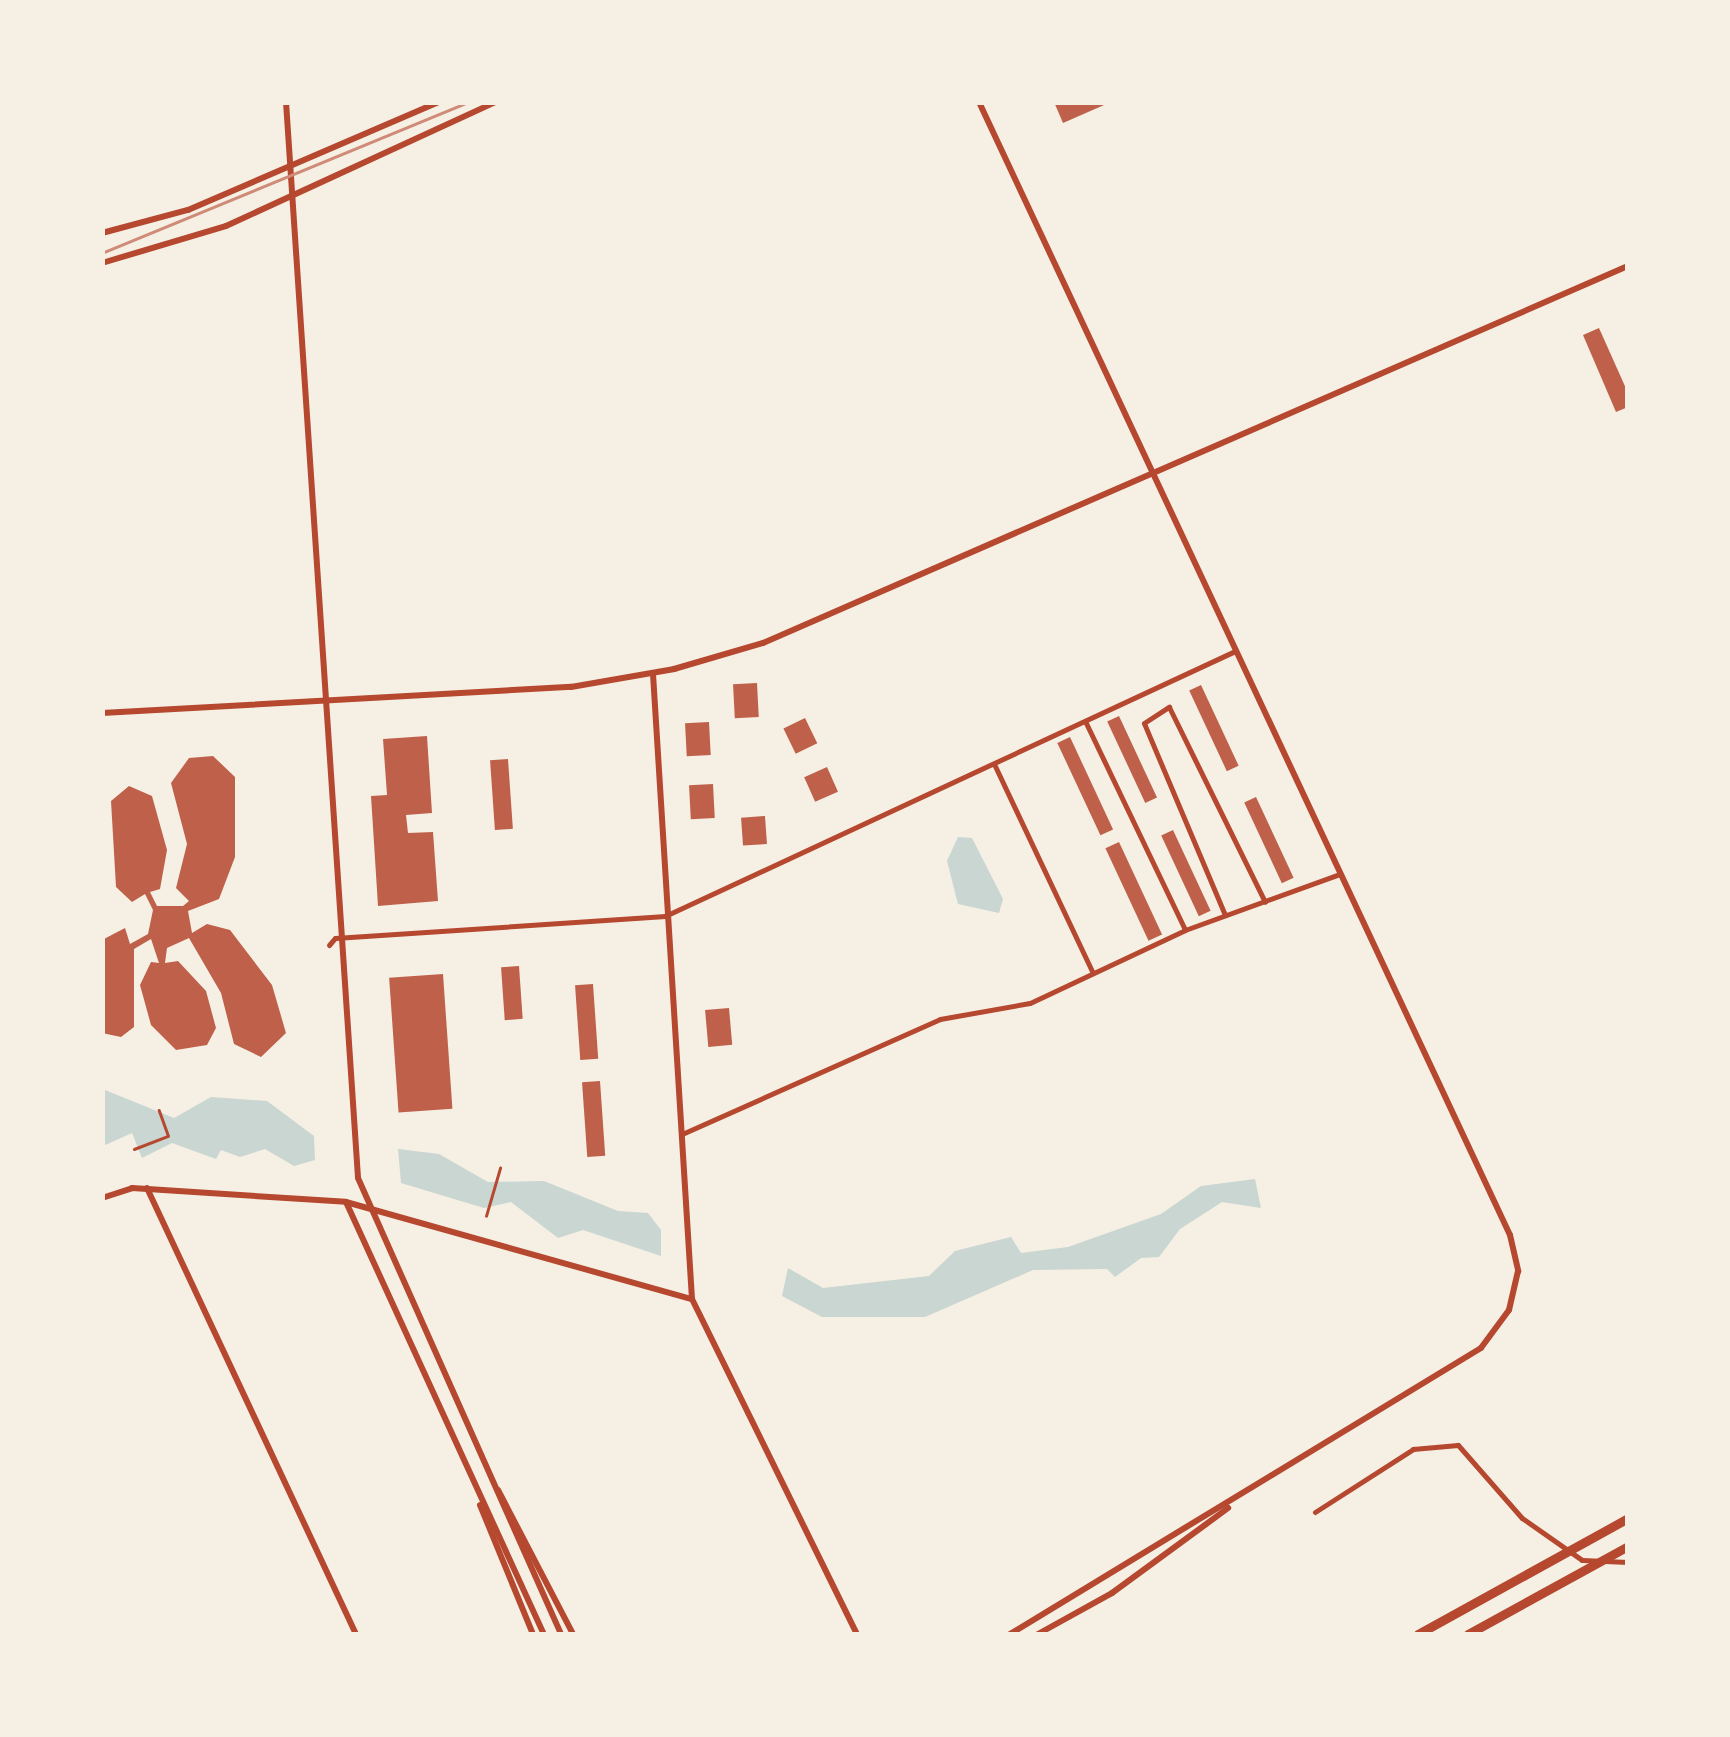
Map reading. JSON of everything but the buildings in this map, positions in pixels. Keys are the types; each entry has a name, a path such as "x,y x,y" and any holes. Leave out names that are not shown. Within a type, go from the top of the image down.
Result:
{"highway":[{"path":"1418,1634 1628,1518"},
{"path":"1468,1634 1628,1546"}],"street":[{"path":"286,102 326,700 334,938 363,1206 561,1634"},
{"path":"102,233 188,210 439,102"},
{"path":"102,263 292,194 496,102"},
{"path":"980,102 1340,874 1518,1271 1509,1310 1481,1348 1010,1634"},
{"path":"102,713 652,674 763,643 1628,266"},
{"path":"334,938 665,916 996,766 1235,651"},
{"path":"652,674 692,1299 857,1634"},
{"path":"1225,916 1144,723 1169,708 1265,902"},
{"path":"1086,722 1185,930"},
{"path":"996,766 1093,973"},
{"path":"682,1134 964,1014 1030,1002 1185,930 1340,874"},
{"path":"329,946 334,938"},
{"path":"102,1198 147,1188 346,1202 692,1299"},
{"path":"147,1188 356,1634"},
{"path":"346,1202 544,1634"},
{"path":"1315,1512 1413,1449 1458,1444 1522,1518 1582,1560 1628,1562"},
{"path":"489,1478 573,1634"},
{"path":"475,1485 533,1634"},
{"path":"1038,1634 1112,1594 1244,1494"}],"path":[{"path":"134,1149 168,1136 158,1111"},
{"path":"486,1216 500,1168"}],"shaded area":[{"path":"958,837 972,838 1003,899 999,913 958,904 947,861"},
{"path":"105,1090 174,1118 211,1097 267,1101 314,1136 315,1160 294,1166 265,1149 240,1157 221,1150 216,1159 172,1143 142,1158 132,1133 103,1146"},
{"path":"398,1149 439,1154 488,1182 544,1181 618,1211 648,1213 661,1230 661,1256 583,1230 558,1238 511,1202 484,1208 401,1183"},
{"path":"1255,1179 1261,1208 1222,1202 1180,1229 1159,1257 1141,1258 1115,1277 1107,1269 1033,1270 925,1317 822,1317 782,1296 788,1268 823,1288 929,1276 955,1251 1011,1237 1021,1253 1068,1247 1161,1214 1201,1186"}],"tram line":[{"path":"102,253 468,102"}]}
